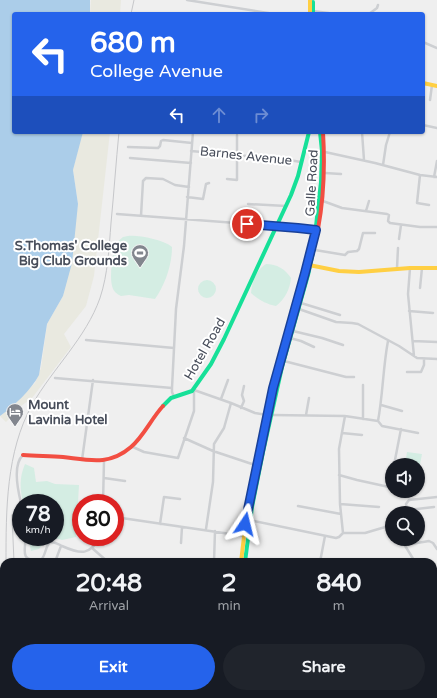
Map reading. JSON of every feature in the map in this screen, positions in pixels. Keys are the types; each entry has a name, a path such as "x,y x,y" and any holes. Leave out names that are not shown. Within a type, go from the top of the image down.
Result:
{"main road":[{"path":"311,0 312,12"},
{"path":"425,83 435,85"},
{"name":"Hotel Road","path":"23,455 63,457 82,461 104,461 122,454 133,447 167,401 194,390 211,363 234,318 286,206 296,181 308,134"},
{"name":"Galle Road","path":"245,558 245,536 270,415 273,388 315,250 322,162 320,134"},
{"name":"Galle Road","path":"242,558 248,508 270,415 293,331 297,309 302,303 323,201 325,173 324,134"},
{"path":"309,266 340,271 359,272 376,272 397,268 437,268"}],"street":[{"path":"187,0 262,12"},
{"path":"372,12 377,8 378,5"},
{"path":"425,43 437,48"},
{"path":"430,100 435,85"},
{"path":"425,125 437,128"},
{"path":"174,397 172,388 174,348 193,134"},
{"path":"362,134 364,160"},
{"path":"383,165 389,134"},
{"path":"227,179 237,180 237,135"},
{"path":"128,147 158,148 163,140 192,143"},
{"name":"Barnes Avenue","path":"191,151 301,162"},
{"path":"325,152 364,160 420,175 436,177 437,161"},
{"path":"130,158 191,163"},
{"path":"325,173 341,174"},
{"path":"420,175 417,203 429,205"},
{"path":"141,216 144,179 163,179 175,185 189,187"},
{"path":"188,198 204,199 206,184 209,184"},
{"path":"323,201 342,208 387,214 389,215 388,221 390,223 420,227 437,227"},
{"path":"366,211 369,201"},
{"path":"248,204 286,206"},
{"path":"117,214 277,226 317,231"},
{"path":"399,239 401,224"},
{"path":"315,250 345,255 348,252 357,252 363,233 375,233"},
{"path":"397,268 398,248"},
{"path":"420,288 422,267"},
{"path":"410,268 408,294 414,356"},
{"path":"302,303 340,315"},
{"path":"297,309 336,322 352,322 358,324 399,346 414,356 424,359 437,360"},
{"path":"409,311 433,313"},
{"path":"293,331 343,345"},
{"path":"290,338 314,347"},
{"path":"86,340 174,348"},
{"path":"388,341 384,360 381,405 378,420 382,426 418,433"},
{"path":"413,341 437,342"},
{"path":"407,372 421,372 424,365 424,359"},
{"path":"284,361 346,377 354,377"},
{"path":"55,378 93,380 172,388"},
{"path":"82,461 93,380"},
{"path":"221,399 228,380"},
{"path":"363,385 363,419"},
{"path":"241,408 244,401 242,395 244,386"},
{"path":"133,447 144,452 176,459 178,458 194,411 194,390 255,413 270,415 345,416 378,420"},
{"path":"306,415 308,398"},
{"path":"206,530 213,482 213,451 216,440 226,422 231,403"},
{"path":"381,405 402,411"},
{"path":"249,520 325,536 336,538 339,537 342,533 339,449 345,416"},
{"path":"395,458 401,429"},
{"path":"342,433 362,435"},
{"path":"184,438 213,451 256,465"},
{"path":"19,494 17,488 18,464 20,457 23,455"},
{"path":"103,494 104,461"},
{"path":"339,475 385,486"},
{"path":"104,478 125,481"},
{"path":"160,524 164,497 180,499"},
{"path":"406,506 406,504 409,500 437,497"},
{"path":"340,504 379,507"},
{"path":"298,506 341,514"},
{"path":"425,509 434,507"},
{"path":"124,518 245,536"},
{"path":"180,543 182,527"},
{"path":"342,533 365,533 385,527"},
{"path":"214,558 215,531"},
{"path":"321,558 325,536"},
{"path":"425,543 432,542 437,548"},
{"path":"25,546 24,554 27,558"},
{"path":"43,558 47,546"},
{"path":"56,558 61,546 82,553 92,548 103,558"},
{"path":"406,546 412,558"}],"green space":[{"name":"S.Thomas' College Big Club Grounds","path":"123,237 151,238 172,247 171,261 167,274 162,288 155,299 129,295 121,296 115,292 113,288 111,282 111,268 116,243"},
{"path":"266,264 274,265 280,268 291,278 290,286 286,294 276,306 257,298 251,293 255,277"},
{"path":"203,280 211,280 216,285 214,296 211,298 203,298 198,293 198,285"},
{"path":"407,452 422,454 421,458 406,458"},
{"path":"25,464 34,468 36,482 47,481 55,484 79,485 78,494 72,494 72,538 64,540 64,494 21,494 22,474"},
{"path":"30,546 41,546 39,549 31,551"}],"sand":[{"path":"91,0 121,0 120,12 90,12"},
{"path":"82,134 110,134 94,276 86,306 64,334 71,347 32,398 21,406 6,422 0,416 35,383 41,368 47,324 63,296 78,204 73,170"}],"water":[{"path":"0,0 90,0 90,12 12,12 12,134 82,134 73,170 78,204 72,263 63,296 47,324 39,375 22,397 0,416"}],"railway":[{"path":"131,12 134,0"},
{"path":"6,558 6,522 9,482 12,462 23,423 40,391 78,340 94,313 103,289 109,251 119,134"},
{"path":"13,546 14,558"}],"traffic: fast":[{"path":"313,2 313,12"},
{"path":"163,406 171,398 192,391 211,364 291,195 298,176 308,134"},
{"path":"265,427 273,388 315,235 321,182 322,151 320,134"},
{"path":"246,558 252,507 263,452 282,367 308,275 318,229"}],"traffic: slow":[{"path":"310,0 310,12"},
{"path":"425,83 437,86"},
{"path":"309,265 339,271 359,272 410,268 437,268"},
{"path":"241,558 246,520"}],"traffic: jam":[{"path":"318,229 324,181 323,134"},
{"path":"23,455 90,460 115,457 136,443 163,406"}],"place":[{"name":"S.Thomas' College Big Club Grounds","path":"140,268"},
{"name":"Mount Lavinia Hotel","path":"15,427"}],"route":[{"path":"245,524 273,388 316,230 247,224"}]}
